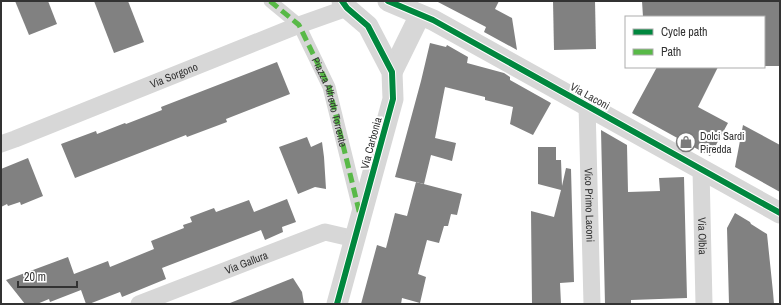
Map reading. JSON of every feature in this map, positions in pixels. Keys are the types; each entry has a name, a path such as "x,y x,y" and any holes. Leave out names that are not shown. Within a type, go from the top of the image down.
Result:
{"street":[{"name":"Piazza Alfredo Torrente","path":"270,1 300,26 329,88 361,218"},
{"name":"Via Laconi","path":"388,1 433,20 780,212"},
{"name":"Via Sorgono","path":"1,144 300,26 345,5"},
{"name":"Via Carbonia","path":"337,304 393,99 392,72 368,26 345,5"},
{"name":"Via Carbonia","path":"392,72 420,14"},
{"name":"Vico Primo Laconi","path":"587,105 592,304"},
{"name":"Via Olbia","path":"701,169 704,304"},
{"name":"Via Gallura","path":"139,304 325,232 355,239"}],"building":[{"path":"15,1 48,1 57,24 29,35"},
{"path":"94,1 128,1 144,42 114,53"},
{"path":"436,1 499,1 495,9 512,18 517,50 484,32 486,27"},
{"path":"553,1 595,1 596,49 554,50"},
{"path":"642,1 780,1 780,66 765,66 765,16 643,16"},
{"path":"430,43 446,47 447,45 468,57 467,63 504,73 510,77 510,80 551,103 533,135 510,124 513,107 485,100 485,97 445,87 435,138 456,143 452,161 431,155 424,184 395,177"},
{"path":"277,62 290,94 226,119 227,122 187,137 186,135 75,178 61,144 96,131 97,134 125,123 126,124 162,110 161,107"},
{"path":"656,68 718,68 698,107 728,123 710,156 632,113"},
{"path":"743,125 780,145 780,192 735,167"},
{"path":"601,130 627,145 628,192 660,191 659,178 684,177 687,298 631,300 631,304 605,304"},
{"path":"307,137 311,147 322,142 326,189 315,187 298,194 279,147"},
{"path":"538,147 556,147 556,160 561,160 562,186 566,168 571,169 574,282 560,283 561,304 532,304 531,211 554,217 561,190 538,184"},
{"path":"28,158 43,196 21,205 20,202 8,206 7,204 1,207 1,169"},
{"path":"416,182 462,194 457,215 451,214 448,226 444,226 439,243 427,240 418,274 426,277 420,303 402,298 401,304 361,304 377,245 386,248 395,213 407,216"},
{"path":"287,199 296,222 282,227 283,232 265,240 261,230 162,268 166,279 122,297 120,292 86,304 81,290 50,302 49,299 37,304 25,304 6,280 68,257 74,274 108,261 110,267 154,249 151,241 184,228 183,225 192,222 190,217 214,208 216,212 249,200 254,212"},
{"path":"735,213 767,234 774,304 729,304 727,228"},
{"path":"293,278 302,292 304,304 230,304 230,303"}],"marked path":[{"path":"270,1 299,25 329,87 360,215"}],"cycle path":[{"path":"337,304 393,99 392,72 368,26 347,8 342,1"},
{"path":"388,1 433,20 780,213"}],"place":[{"name":"Dolci Sardi Piredda","path":"686,142"}]}
